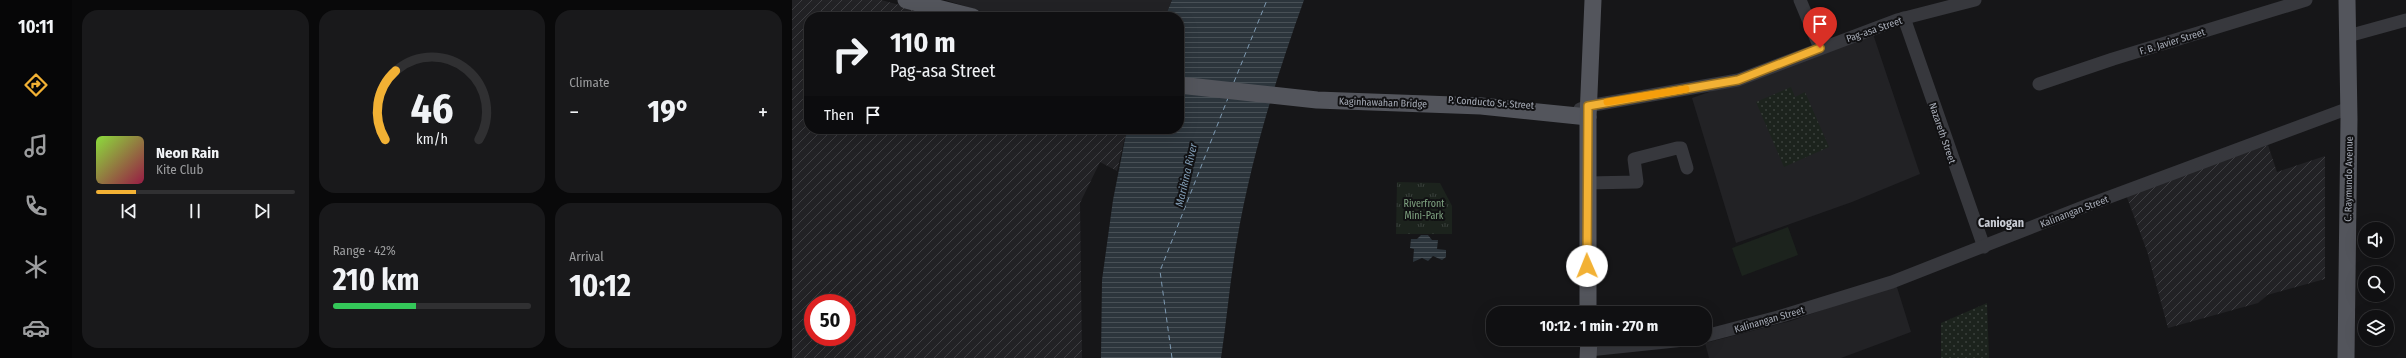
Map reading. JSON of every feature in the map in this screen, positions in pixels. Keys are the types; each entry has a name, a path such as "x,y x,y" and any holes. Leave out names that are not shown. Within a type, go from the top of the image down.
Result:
{"main road":[{"path":"906,0 953,12"},
{"path":"1588,306 1588,112 1593,0"},
{"name":"C. Raymundo Avenue","path":"2346,358 2349,108 2347,0"},
{"name":"Kaginhawahan Bridge","path":"1184,87 1317,100 1481,106 1588,112"}],"street":[{"path":"1800,0 1820,48"},
{"name":"Pag-asa Street","path":"1588,112 1738,80 1820,48 1904,18 1961,2 1975,0"},
{"name":"F. B. Javier Street","path":"2039,84 2113,59 2306,0"},
{"name":"Nazareth Street","path":"1904,18 1984,247"},
{"path":"2348,36 2406,20"},
{"name":"P. Conducto Sr. Street","path":"1345,93 1490,101 1588,112"},
{"name":"Kalinangan Street","path":"1712,334 1778,317 1892,282 2081,208 2349,108"},
{"path":"1587,183 1637,182 1634,159 1676,148 1681,148 1687,168"},
{"path":"1589,349 1620,346"}],"shaded area":[{"path":"792,0 881,0 926,12 804,12 804,134 1126,134 1117,171 1100,162 1080,203 1082,358 792,358"},
{"path":"945,0 1172,0 1167,12 984,12"},
{"path":"1873,34 1920,174 1852,202 1736,243 1692,98"},
{"path":"2268,145 2277,172 2325,156 2325,279 2267,295 2258,303 2168,328 2147,251 2126,195"},
{"path":"1896,284 1911,332 1841,358 1709,358 1706,346 1712,346 1712,341 1791,321"}],"green space":[{"path":"1791,87 1795,97 1805,92 1829,147 1784,167 1756,102"},
{"name":"Riverfront Mini-Park","path":"1397,182 1440,183 1452,206 1452,234 1396,234"},
{"path":"1788,227 1798,255 1742,276 1732,248"},
{"path":"1987,303 1989,358 1941,358 1941,323"}],"water":[{"name":"Marikina River","path":"1172,0 1304,0 1265,118 1249,179 1235,255 1221,358 1101,358 1102,280 1113,200 1126,134 1184,134 1184,12 1167,12"},
{"path":"1421,235 1428,235 1432,240 1438,240 1437,249 1446,250 1446,257 1442,260 1433,256 1428,261 1422,258 1413,262 1414,249 1410,248 1411,239 1417,239"}],"ferry route":[{"path":"1234,82 1267,0"},
{"path":"1172,358 1160,271 1228,98"}],"slow traffic":[{"path":"1607,102 1686,89"}],"district":[{"name":"Caniogan","path":"2001,223"}],"route":[{"path":"1587,266 1588,106 1738,80 1820,48"}]}
